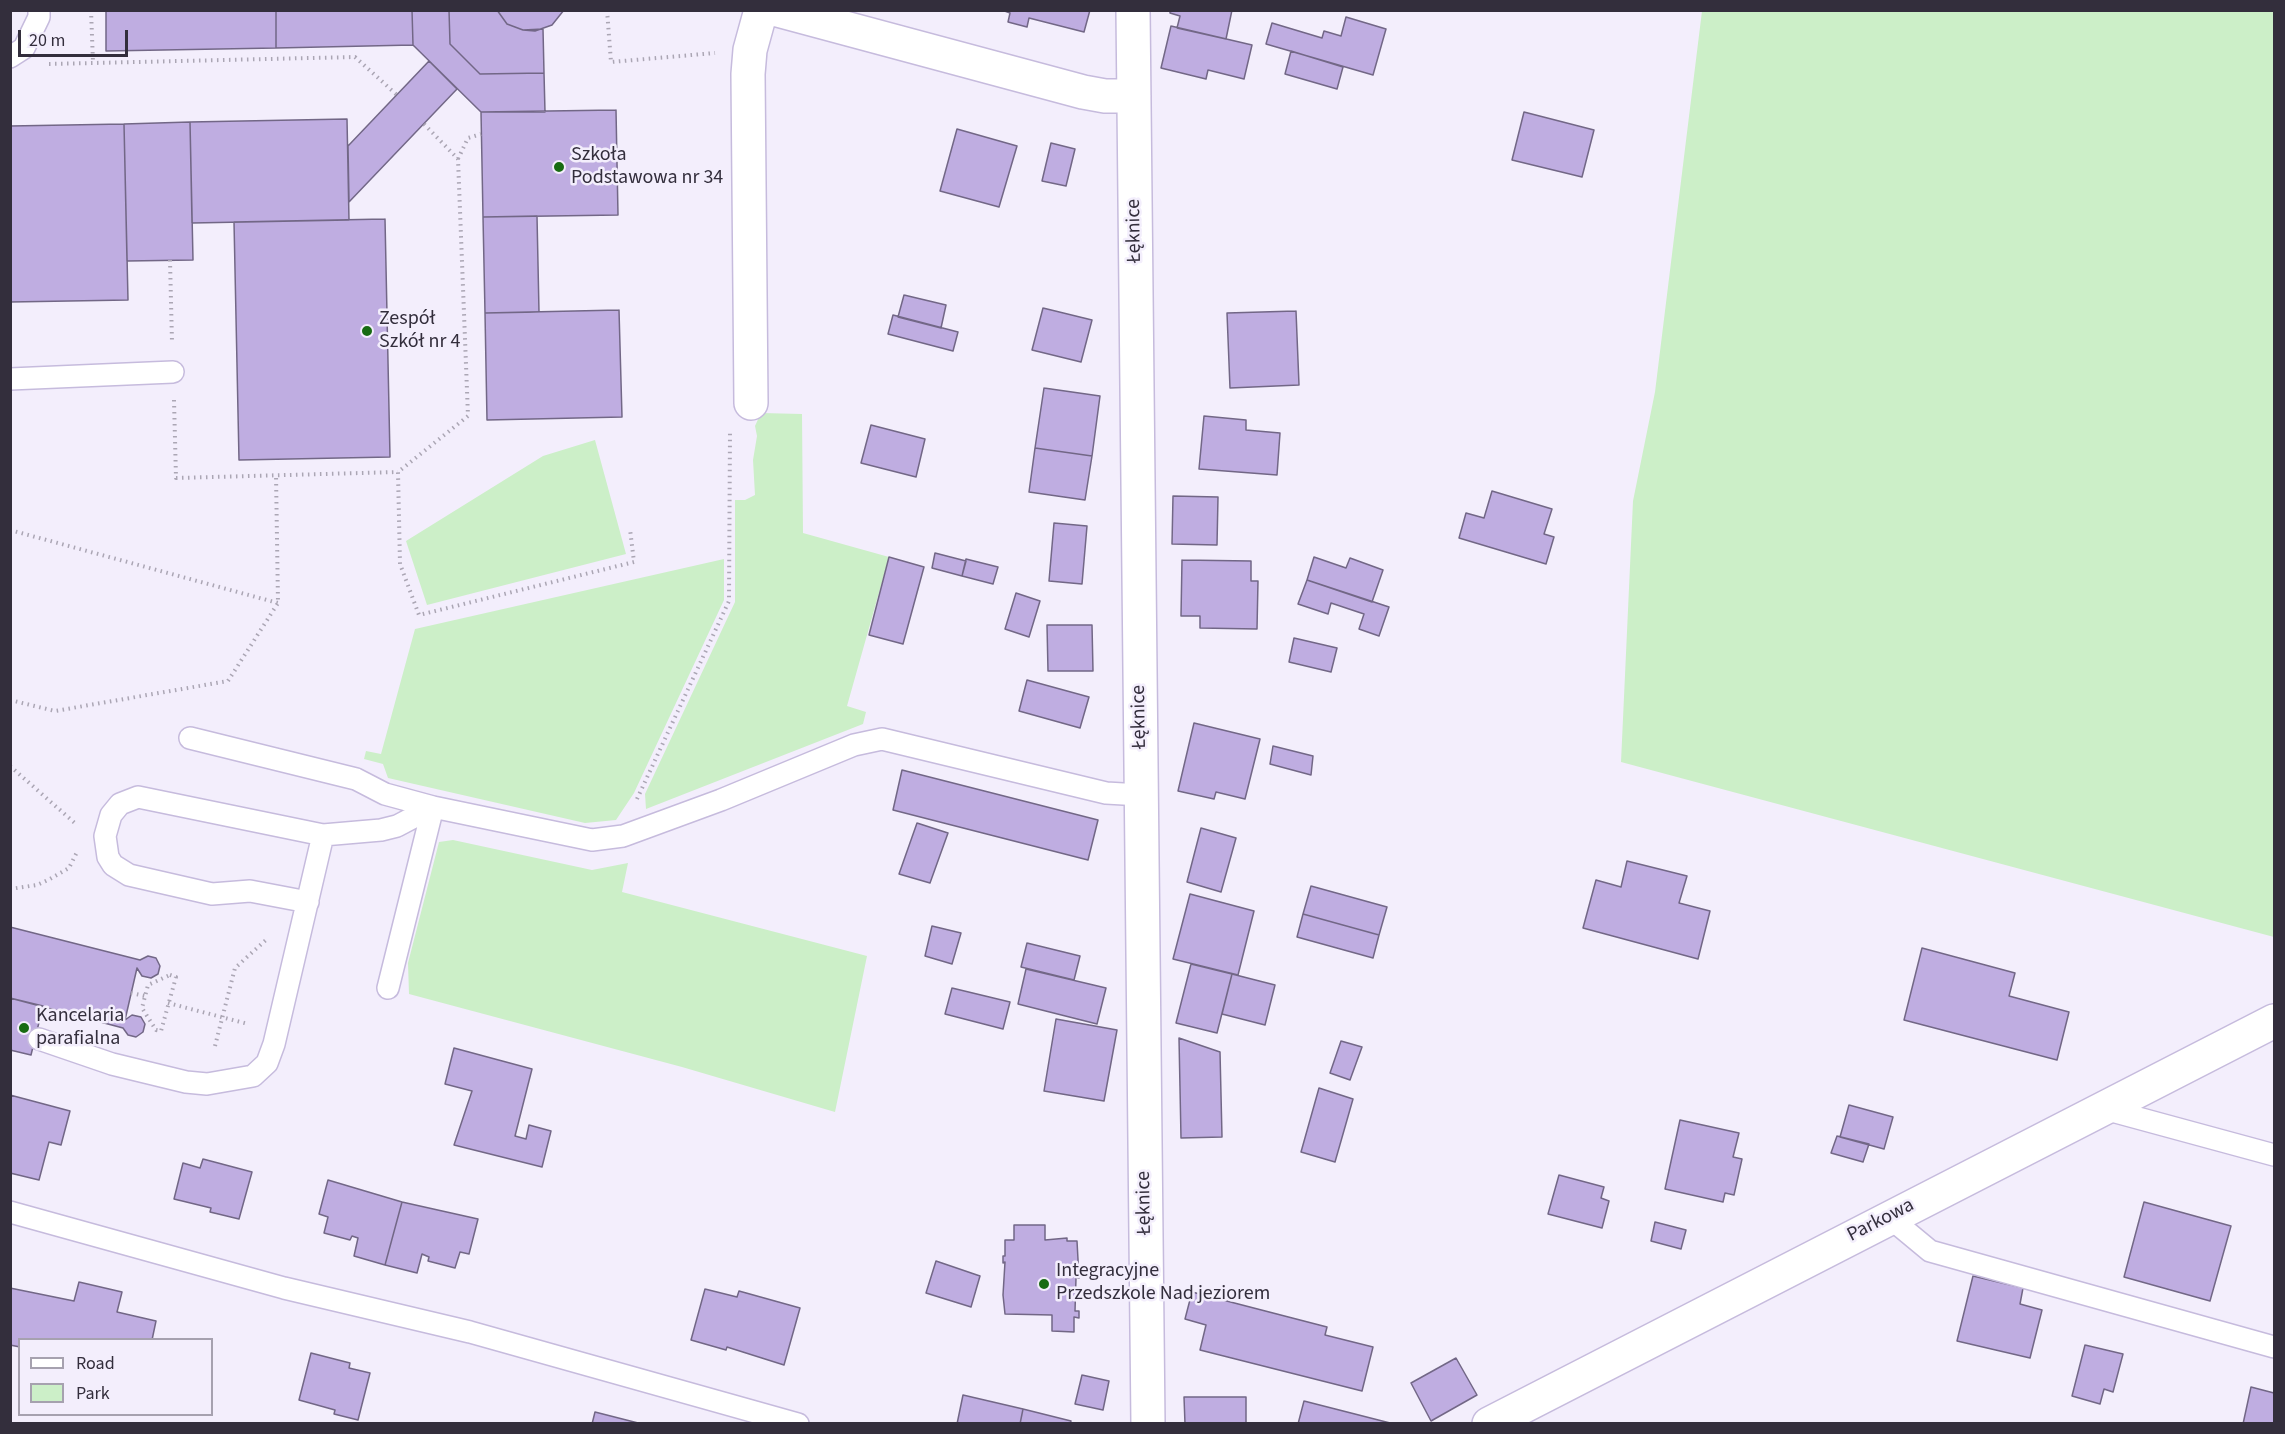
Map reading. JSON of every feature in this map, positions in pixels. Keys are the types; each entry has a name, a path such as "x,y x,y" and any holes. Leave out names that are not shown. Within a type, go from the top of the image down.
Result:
{"street":[{"path":"751,403 748,99 750,50 761,10"},
{"path":"778,10 1083,92 1105,96 1134,96"},
{"name":"Łęknice","path":"1133,10 1148,1424"},
{"name":"Parkowa","path":"1489,1424 2100,1108 2274,1021"}],"lane":[{"path":"17,53 39,17 39,10"},
{"path":"10,379 173,372"},
{"path":"190,738 356,779 385,794 433,807 592,840 623,836 721,800 854,745 882,739 1106,793 1141,795"},
{"path":"308,903 250,891 212,894 129,874 113,865 108,857 105,836 111,815 120,804 138,797 323,836 381,830 397,826 433,807"},
{"path":"388,988 433,807"},
{"path":"39,1039 112,1064 186,1082 207,1084 253,1076 260,1071 271,1055 323,836"},
{"path":"2100,1108 2274,1155"},
{"path":"10,1212 284,1288 470,1332 798,1424"},
{"path":"1889,1217 1930,1251 2274,1347"}],"path":[{"path":"91,10 93,62"},
{"path":"607,10 611,62 750,50"},
{"path":"17,53 40,64 355,57 397,95"},
{"path":"424,124 458,159"},
{"path":"170,260 176,478 398,472 468,417 458,159 468,138 481,134"},
{"path":"623,836 633,808 729,601 730,411 751,403"},
{"path":"398,472 400,564 420,615 634,562 630,529"},
{"path":"10,700 55,711 228,681 278,603 276,474"},
{"path":"10,530 278,603"},
{"path":"10,766 83,831"},
{"path":"10,889 37,885 69,868 79,849"},
{"path":"215,1046 235,968 259,946"},
{"path":"170,975 176,977 168,1003 161,1031 156,1030 142,1008 145,996 148,985 170,975"},
{"path":"131,993 145,996"},
{"path":"168,1003 251,1025"}],"green space":[{"path":"1702,11 2274,11 2274,937 1621,762 1633,501 1655,392"},
{"path":"761,413 802,414 803,533 889,557 847,706 866,712 863,724 646,809 645,794 735,602 735,500 745,500 755,495 753,460 757,436 755,426"},
{"path":"595,440 626,554 427,605 406,541 543,456"},
{"path":"724,559 724,600 634,793 616,820 585,823 388,778 383,764 364,759 366,751 381,754 415,629"},
{"path":"453,840 592,870 628,863 622,892 867,956 835,1112 682,1067 409,994 408,963 439,842"}],"building":[{"path":"106,10 276,10 276,48 106,51"},
{"path":"276,10 412,10 413,45 276,48"},
{"path":"412,10 449,10 450,44 480,74 544,73 545,112 481,112 413,45"},
{"path":"449,10 497,10 507,24 523,30 543,29 544,73 480,74 450,44"},
{"path":"497,10 564,10 552,25 535,31 523,30 507,24"},
{"path":"1002,10 1090,10 1084,32 1029,18 1027,27 1008,22 1010,13"},
{"path":"1170,10 1232,10 1226,39 1177,28 1180,16 1170,13"},
{"path":"1346,17 1386,29 1373,75 1266,44 1272,23 1322,38 1324,31 1341,36"},
{"path":"1171,26 1252,45 1244,79 1208,70 1206,79 1161,68"},
{"path":"1291,51 1343,67 1337,89 1285,74"},
{"path":"429,61 457,89 349,202 348,146"},
{"path":"616,110 618,215 483,217 481,112"},
{"path":"1524,112 1594,130 1582,177 1512,160"},
{"path":"347,119 349,220 192,223 190,122"},
{"path":"190,122 193,260 127,261 124,124"},
{"path":"124,124 128,300 10,302 10,126"},
{"path":"957,129 1017,146 999,207 940,191"},
{"path":"1051,143 1075,149 1066,186 1042,181"},
{"path":"537,216 539,312 485,313 483,217"},
{"path":"385,219 390,457 239,460 234,222"},
{"path":"904,295 946,305 941,328 898,317"},
{"path":"1043,308 1092,320 1081,362 1032,350"},
{"path":"619,310 622,417 487,420 485,313"},
{"path":"1296,311 1299,385 1230,388 1227,313"},
{"path":"893,315 958,332 953,351 888,334"},
{"path":"1044,388 1100,396 1092,456 1035,448"},
{"path":"1204,416 1246,420 1246,430 1280,433 1277,475 1199,469"},
{"path":"871,425 925,439 916,477 861,463"},
{"path":"1035,448 1092,456 1085,500 1029,492"},
{"path":"1492,491 1552,509 1544,534 1554,537 1546,564 1459,538 1466,513 1484,518"},
{"path":"1173,496 1218,497 1217,545 1172,544"},
{"path":"1054,523 1087,526 1082,584 1049,581"},
{"path":"935,553 966,561 962,576 932,568"},
{"path":"889,557 924,567 903,644 869,635"},
{"path":"1314,557 1346,568 1350,558 1383,570 1372,602 1307,580"},
{"path":"966,559 998,567 993,584 962,576"},
{"path":"1182,560 1251,561 1251,581 1258,581 1257,629 1200,628 1200,616 1181,616"},
{"path":"1307,580 1389,607 1379,636 1359,629 1364,614 1331,603 1328,614 1298,604"},
{"path":"1016,593 1040,601 1029,637 1005,629"},
{"path":"1047,625 1092,625 1093,671 1048,671"},
{"path":"1294,638 1337,648 1331,672 1289,662"},
{"path":"1027,680 1089,697 1080,728 1019,711"},
{"path":"1194,723 1260,739 1245,799 1216,792 1214,799 1178,791"},
{"path":"1273,746 1313,756 1311,775 1270,764"},
{"path":"902,770 1098,820 1088,860 893,810"},
{"path":"917,823 948,833 930,883 899,874"},
{"path":"1201,828 1236,838 1221,892 1187,882"},
{"path":"1627,861 1687,876 1679,903 1710,911 1698,959 1583,928 1596,880 1621,887"},
{"path":"1311,886 1387,907 1379,935 1303,914"},
{"path":"1190,894 1254,911 1238,975 1173,959"},
{"path":"1303,914 1379,935 1373,958 1297,937"},
{"path":"932,926 961,933 952,964 925,956"},
{"path":"10,927 140,960 148,956 156,958 160,966 158,974 151,978 142,976 137,968 125,1020 132,1015 141,1017 145,1024 143,1032 136,1037 128,1035 123,1028 10,998"},
{"path":"1027,943 1080,956 1074,980 1021,967"},
{"path":"1922,948 2015,973 2009,996 2069,1012 2057,1060 1904,1020"},
{"path":"1191,964 1232,974 1217,1033 1176,1023"},
{"path":"1026,969 1106,988 1097,1024 1018,1004"},
{"path":"1232,974 1275,985 1265,1025 1222,1014"},
{"path":"952,988 1010,1002 1003,1029 945,1014"},
{"name":"Kancelaria parafialna","path":"10,998 43,1006 31,1055 10,1050"},
{"path":"1056,1019 1117,1030 1104,1101 1044,1091"},
{"path":"1179,1038 1220,1052 1222,1137 1181,1138"},
{"path":"1341,1041 1362,1047 1350,1080 1330,1073"},
{"path":"454,1048 532,1069 515,1136 526,1139 529,1125 551,1131 542,1167 454,1145 472,1091 445,1084"},
{"path":"1319,1088 1353,1099 1335,1162 1301,1152"},
{"path":"10,1095 70,1111 61,1145 49,1142 39,1180 10,1173"},
{"path":"1849,1105 1893,1117 1884,1149 1840,1137"},
{"path":"1680,1120 1739,1133 1733,1157 1742,1159 1734,1195 1725,1193 1723,1202 1665,1189"},
{"path":"1837,1136 1869,1144 1863,1162 1831,1153"},
{"path":"203,1159 252,1172 239,1219 210,1212 211,1208 174,1199 183,1163 200,1168"},
{"path":"1559,1175 1604,1187 1601,1198 1609,1201 1602,1228 1548,1214"},
{"path":"328,1180 402,1202 385,1265 354,1256 358,1238 352,1236 350,1240 324,1233 328,1217 319,1214"},
{"path":"402,1202 478,1219 469,1254 460,1252 455,1268 428,1261 429,1257 422,1254 417,1273 385,1265"},
{"path":"2144,1202 2231,1226 2210,1301 2124,1277"},
{"path":"1655,1222 1686,1230 1681,1249 1651,1241"},
{"path":"1014,1225 1045,1225 1045,1240 1067,1238 1067,1241 1077,1241 1079,1278 1076,1278 1075,1311 1079,1311 1079,1318 1074,1317 1074,1332 1052,1331 1052,1315 1005,1314 1003,1256 1005,1256 1005,1240 1014,1240"},
{"path":"936,1261 980,1276 971,1307 926,1293"},
{"path":"1973,1276 2023,1288 2020,1304 2042,1310 2030,1358 1957,1341"},
{"path":"79,1282 122,1292 117,1312 156,1321 152,1338 18,1338 18,1347 10,1345 10,1288 74,1301"},
{"path":"705,1289 737,1297 739,1291 800,1308 784,1365 727,1347 726,1350 691,1340"},
{"path":"1192,1292 1327,1327 1325,1335 1373,1347 1362,1391 1200,1350 1206,1325 1185,1319"},
{"path":"2085,1345 2123,1354 2113,1392 2104,1389 2100,1404 2072,1396"},
{"path":"311,1353 350,1363 349,1368 370,1373 358,1420 334,1414 335,1410 299,1400"},
{"path":"1456,1358 1477,1395 1431,1421 1411,1383"},
{"path":"1082,1375 1109,1381 1103,1410 1075,1404"},
{"path":"2251,1387 2274,1393 2274,1424 2243,1424"},
{"path":"963,1395 1023,1409 1020,1424 957,1424"},
{"path":"1184,1397 1246,1397 1246,1424 1185,1424"},
{"path":"1304,1401 1394,1424 1298,1424"},
{"path":"1023,1409 1071,1421 1070,1424 1020,1424"},
{"path":"595,1412 642,1424 592,1424"}],"place":[{"name":"Szkoła Podstawowa nr 34","path":"559,167"},
{"name":"Zespół Szkół nr 4","path":"367,331"},
{"name":"Kancelaria parafialna","path":"24,1028"},
{"name":"Integracyjne Przedszkole Nad jeziorem","path":"1044,1284"}]}
